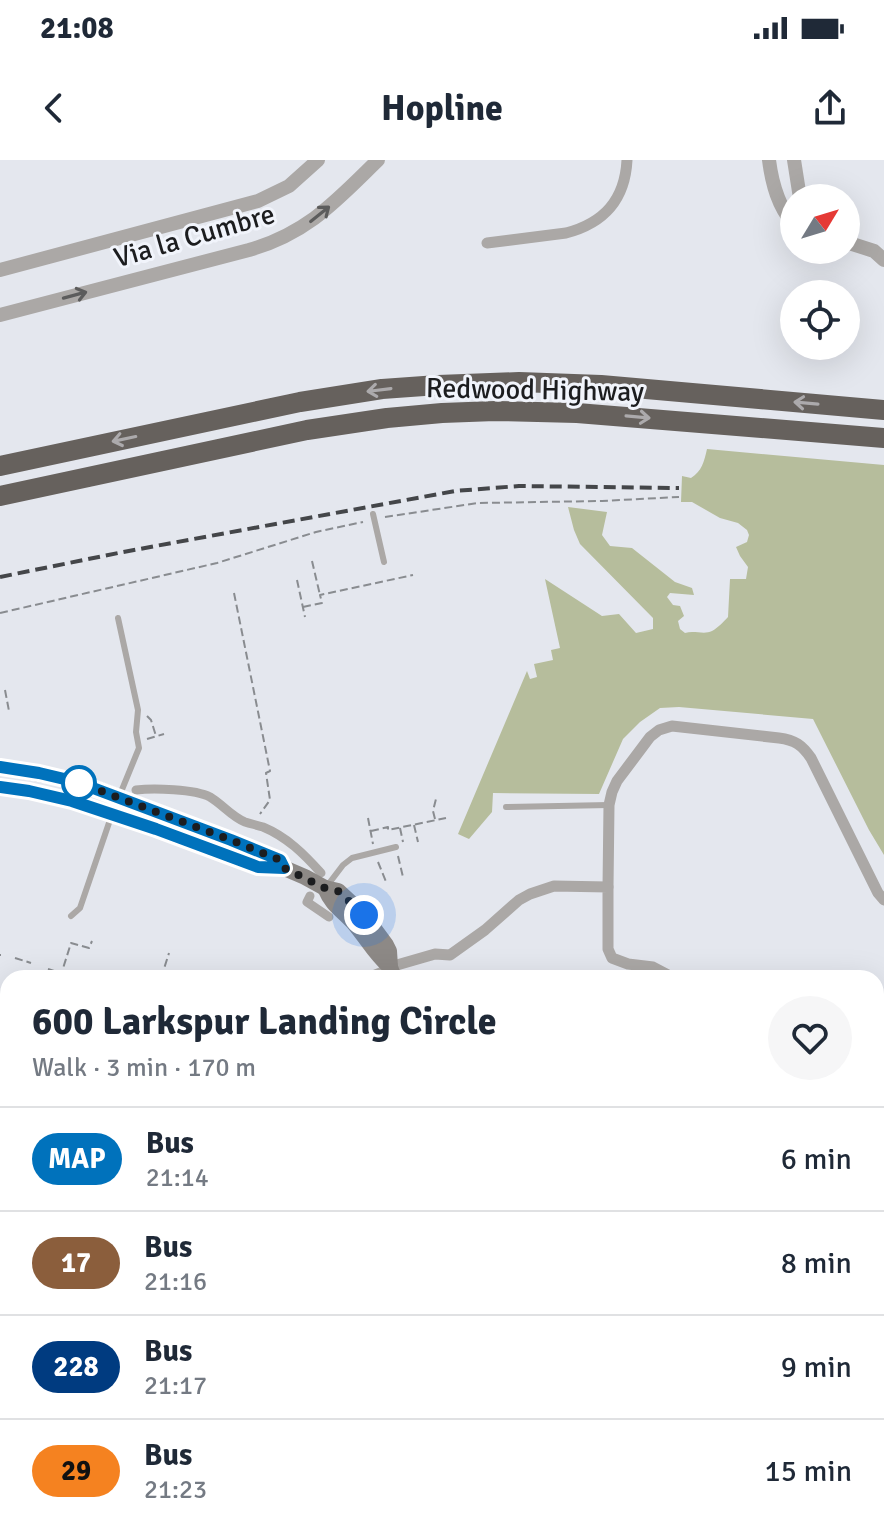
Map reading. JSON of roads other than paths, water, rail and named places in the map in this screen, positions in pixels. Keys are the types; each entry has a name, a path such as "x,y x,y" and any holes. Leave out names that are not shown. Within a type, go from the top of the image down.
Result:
{"highway":[{"name":"Redwood Highway","path":"0,466 314,399 438,385 505,382 575,384 884,410"},
{"name":"Redwood Highway","path":"0,496 293,432 414,415 495,411 590,413 884,438"},
{"path":"0,510 227,446"}],"main road":[{"path":"0,767 77,782 280,860 284,868"},
{"path":"0,787 44,794 112,814 258,867 284,868 318,886 354,924 390,970"}],"street":[{"name":"Via la Cumbre","path":"0,270 258,201 289,186 318,160"},
{"name":"Via la Cumbre","path":"0,315 278,240 316,218 378,160"},
{"path":"487,243 566,233 596,221 621,190 627,160"},
{"path":"769,160 780,203"},
{"path":"794,160 798,184"},
{"path":"860,246 874,251 884,260"},
{"path":"659,970 612,958 608,949 608,887 609,805 612,792 650,737 659,730 672,726 793,740 803,747 884,900"},
{"path":"136,790 195,792 211,798 243,822 260,826 284,838 303,852 318,886 307,902 329,917"},
{"path":"397,970 435,954 450,955 530,894 554,886 608,887"}],"lane":[{"path":"374,516 384,562"},
{"path":"71,916 80,908 112,814 139,748 136,732 138,710 118,618"},
{"path":"506,807 609,805"},
{"path":"318,886 352,858 396,847"}],"railway":[{"path":"0,577 455,491 519,486 679,488"}]}
